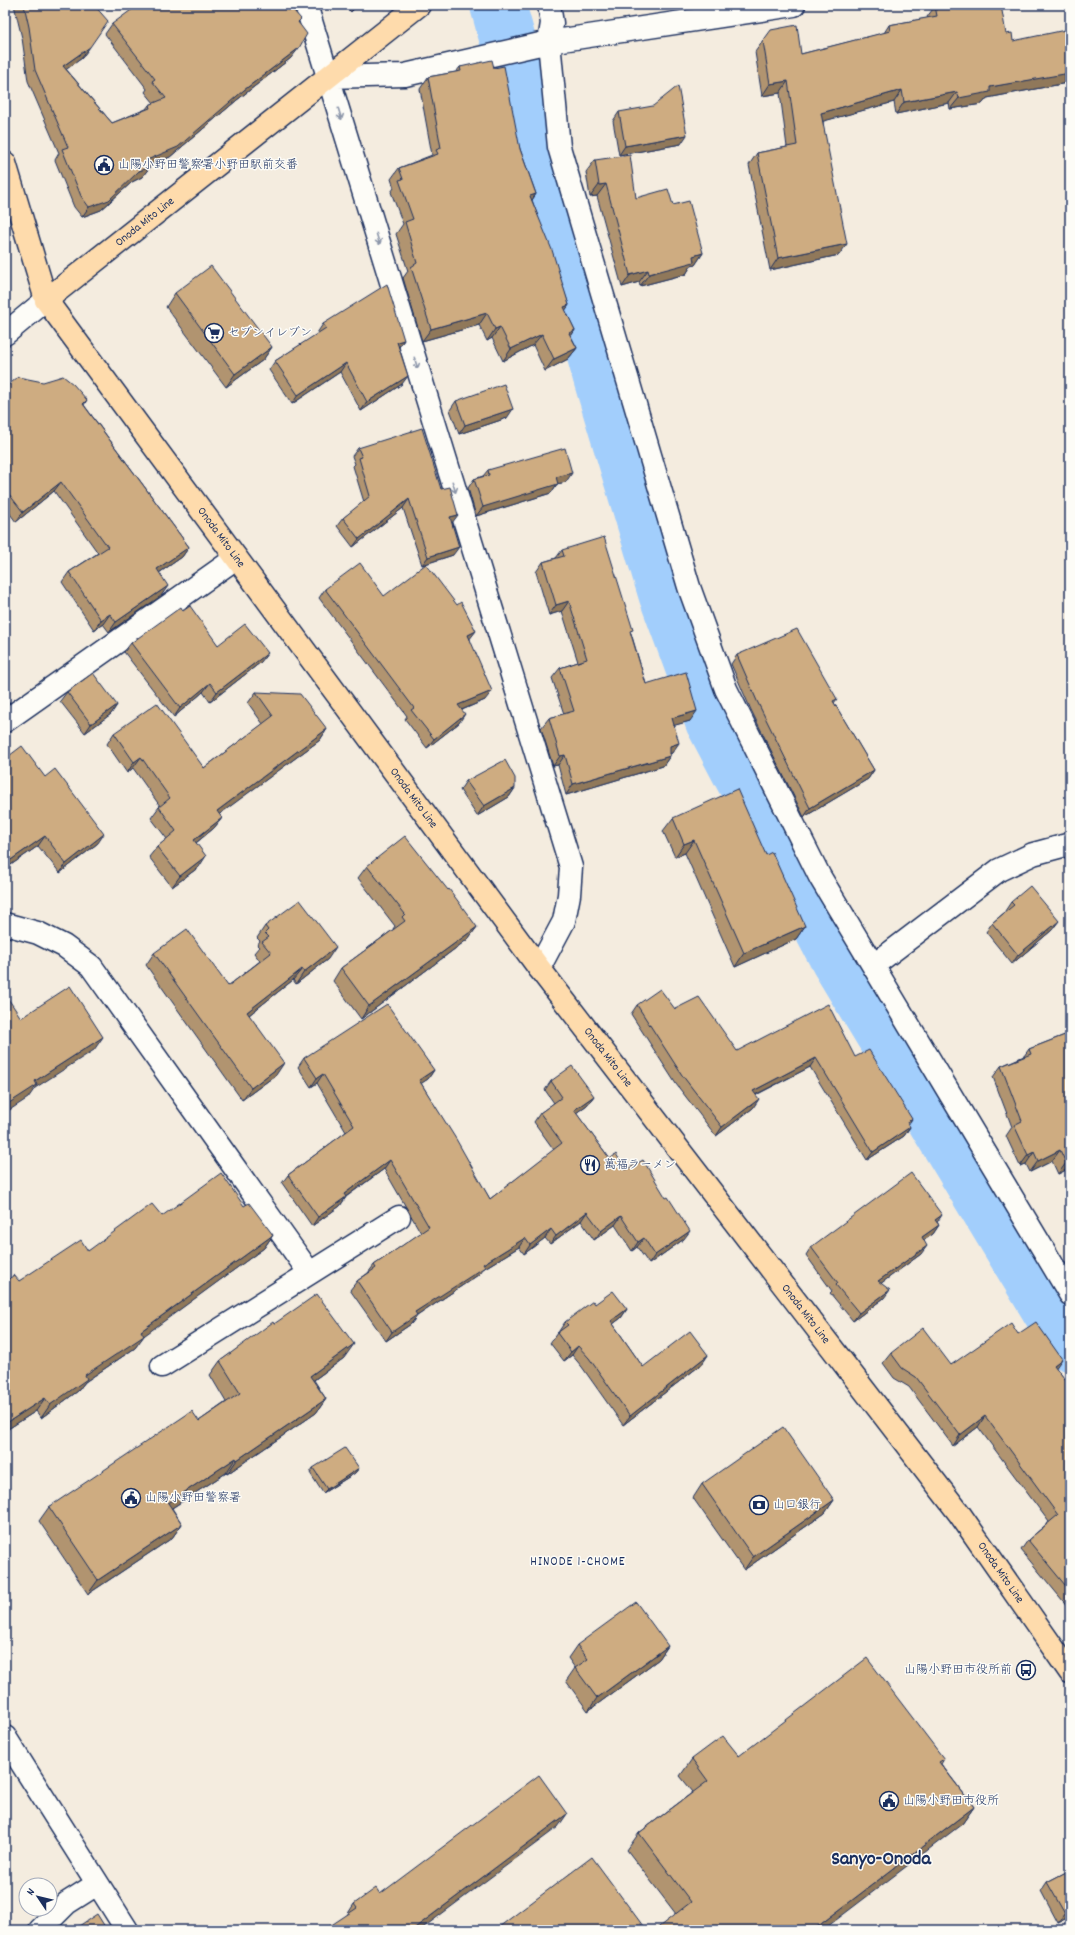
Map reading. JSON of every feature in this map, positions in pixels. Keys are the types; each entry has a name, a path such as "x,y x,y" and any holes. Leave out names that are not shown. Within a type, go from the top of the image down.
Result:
{"main road":[{"name":"Onoda Mito Line","path":"419,5 46,300 539,968 959,1513 1070,1672"},
{"path":"5,163 46,300"}],"street":[{"path":"306,5 571,867 569,895 564,921 539,968"},
{"path":"549,5 552,23 542,43 559,148 689,587 726,689 820,876 1070,1294"},
{"path":"328,77 405,75 542,43 794,5"},
{"path":"5,334 46,300"},
{"path":"5,721 236,558"},
{"path":"874,965 999,870 1033,854 1070,844"},
{"path":"5,924 45,936 64,946 91,966 310,1272"},
{"path":"162,1366 399,1217"},
{"path":"5,1737 127,1930"},
{"path":"40,1930 67,1903 97,1884"}],"building":[{"path":"24,5 94,5 108,21 90,47 63,66 112,123 150,108 149,105 166,98 152,81 155,79 112,24 138,5 295,5 296,9 294,11 301,19 298,22 307,34 299,48 244,90 178,147 147,160 150,167 139,171 109,200 89,207 81,196 62,149 68,147 35,70 29,27"},
{"path":"1001,5 1006,34 1012,33 1013,41 1070,29 1070,73 990,87 990,92 959,98 957,92 904,102 902,90 821,113 847,244 778,258 757,153 797,145 788,81 770,84 763,41 771,30 797,25 801,54 890,31 889,25 937,16 935,6"},
{"path":"492,60 494,68 504,66 520,149 536,194 530,196 552,250 569,305 564,307 575,330 569,333 577,348 554,359 542,334 511,349 500,327 495,329 487,313 431,329 411,267 417,263 405,222 413,219 399,180 403,179 399,168 438,154 436,150 441,148 428,77 461,71 460,67"},
{"path":"678,86 687,135 625,146 619,112 653,106"},
{"path":"630,155 636,198 668,189 673,205 689,201 703,253 693,256 694,262 649,274 648,270 630,275 606,184 599,185 595,160"},
{"name":"セブンイレブン","path":"211,266 272,347 235,374 175,293"},
{"path":"387,284 404,340 397,342 408,376 367,402 346,363 298,395 275,361 326,328 323,324"},
{"path":"63,376 73,384 87,400 83,404 189,547 157,569 168,586 116,622 110,614 101,620 69,572 108,547 61,482 23,512 5,489 5,388 18,377 43,382"},
{"path":"504,384 513,409 465,425 456,401"},
{"path":"422,428 441,489 450,487 458,515 450,517 459,547 428,557 409,499 359,539 343,518 370,496 359,458 362,457 358,448"},
{"path":"565,448 572,473 556,477 558,484 483,507 474,479 489,475 488,470"},
{"path":"604,537 633,630 630,631 646,684 686,672 697,711 672,718 679,743 670,746 670,756 573,784 565,755 560,756 549,718 574,711 560,668 587,659 569,601 556,605 543,562 564,556 562,550"},
{"path":"360,563 384,596 426,564 457,605 461,602 476,631 468,635 492,691 458,705 465,714 434,739 411,710 414,708 325,589"},
{"path":"190,606 218,645 245,624 268,653 217,692 210,683 180,708 131,643 181,607 183,611"},
{"path":"797,629 837,699 833,701 874,770 810,808 757,701 737,655"},
{"path":"93,673 117,705 91,724 67,692"},
{"path":"256,692 300,694 327,729 217,811 222,818 194,840 206,856 180,876 157,847 176,831 159,807 170,798 141,757 134,762 114,733 157,703 204,768 273,716"},
{"path":"22,746 45,777 55,769 104,834 66,864 45,836 5,864 5,759"},
{"path":"505,760 515,778 515,788 484,806 466,781"},
{"path":"737,789 766,855 772,852 805,926 744,953 694,840 684,844 673,818"},
{"path":"405,836 448,890 449,889 477,927 369,1006 341,968 405,921 402,917 405,914 367,866"},
{"path":"1030,886 1059,921 1018,955 992,923 1014,905 1011,902"},
{"path":"300,900 336,947 304,972 302,969 247,1012 284,1063 251,1088 154,953 187,929 228,986 271,953 262,942 269,937 265,933 268,930 265,926"},
{"path":"70,986 103,1037 35,1081 37,1085 6,1105 5,994 21,1018"},
{"path":"660,989 675,1009 699,997 737,1051 828,1004 855,1057 869,1050 912,1119 907,1122 910,1127 873,1152 816,1058 753,1091 759,1099 722,1127 682,1075 637,1005"},
{"path":"387,1004 434,1070 419,1080 456,1139 490,1199 562,1143 540,1113 562,1097 551,1081 572,1066 594,1096 574,1110 610,1159 616,1154 626,1170 643,1160 666,1198 668,1197 690,1231 655,1255 644,1238 638,1242 621,1216 601,1231 587,1212 556,1236 551,1229 530,1245 525,1238 483,1264 485,1267 415,1312 417,1315 392,1332 357,1281 376,1268 374,1265 429,1227 390,1160 344,1194 346,1197 318,1217 288,1175 354,1126 323,1074 317,1078 304,1058"},
{"path":"1070,1033 1070,1161 1066,1163 1060,1150 1038,1161 1034,1152 1028,1155 1014,1125 1022,1121 1001,1066 1031,1054 1029,1049"},
{"path":"221,1173 244,1206 249,1203 273,1235 141,1331 144,1336 85,1375 87,1379 50,1405 45,1398 5,1424 5,1282 14,1275 19,1281 81,1240 88,1251 152,1204 162,1216"},
{"path":"911,1173 942,1215 935,1220 939,1225 922,1237 927,1246 878,1281 890,1290 859,1313 836,1285 838,1283 811,1247"},
{"path":"613,1291 627,1309 611,1321 643,1367 690,1331 708,1355 630,1416 589,1358 578,1346 571,1352 557,1333 568,1325 565,1322 593,1301 595,1304"},
{"path":"317,1294 354,1344 310,1376 326,1399 237,1460 236,1458 168,1503 182,1524 98,1580 49,1507 192,1411 199,1421 240,1393 220,1361 273,1322 274,1324"},
{"path":"1036,1322 1062,1359 1054,1365 1070,1386 1070,1591 1028,1540 1058,1515 985,1416 960,1435 916,1377 902,1368 891,1353 923,1328 951,1365 1011,1323 1018,1334"},
{"name":"山口銀行","path":"783,1427 834,1500 753,1557 702,1484"},
{"path":"345,1448 359,1468 327,1489 313,1468"},
{"path":"636,1602 668,1646 597,1698 575,1668 588,1659 577,1645"},
{"name":"山陽小野田市役所","path":"867,1658 944,1759 939,1762 974,1807 813,1930 655,1930 691,1902 639,1833 708,1781 692,1759 723,1736 739,1756"},
{"path":"539,1775 567,1814 412,1930 324,1930 357,1908 354,1904 376,1888 380,1894"},
{"path":"592,1857 646,1930 495,1930"},
{"path":"1070,1870 1070,1911 1065,1914 1047,1882"},
{"path":"97,1914 107,1930 73,1930"}],"waterway":[{"path":"498,5 602,381 666,593 713,721 838,959 1070,1343"}],"place":[{"name":"山陽小野田警察署小野田駅前交番","path":"104,165"},
{"name":"セブンイレブン","path":"214,333"},
{"name":"萬福ラーメン","path":"590,1165"},
{"name":"山陽小野田警察署","path":"131,1498"},
{"name":"山口銀行","path":"759,1505"},
{"name":"山陽小野田市役所前","path":"1026,1670"},
{"name":"山陽小野田市役所","path":"889,1801"}],"district":[{"name":"HINODE 1-CHOME","path":"578,1562"},
{"name":"Sanyo-Onoda","path":"881,1860"}]}
